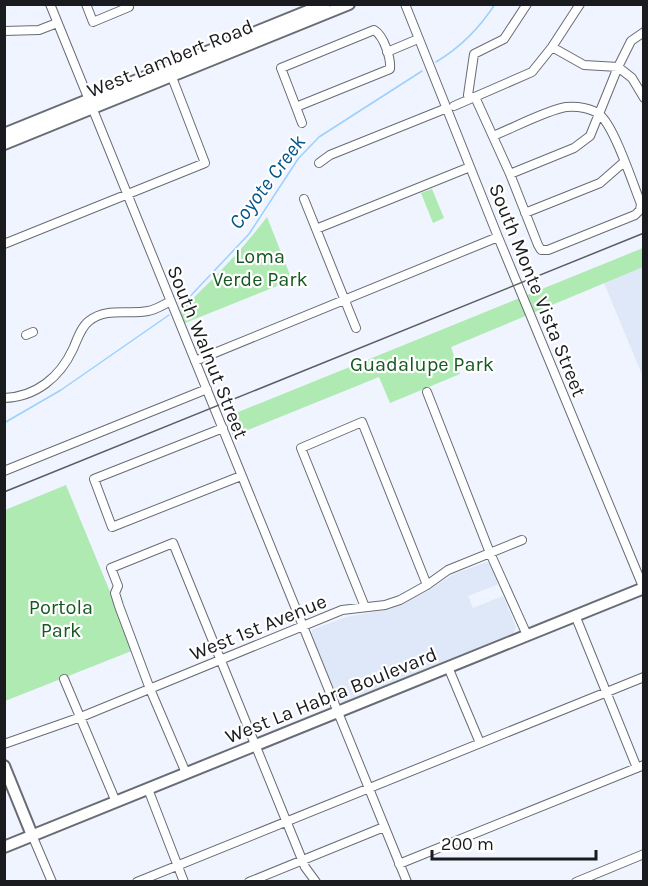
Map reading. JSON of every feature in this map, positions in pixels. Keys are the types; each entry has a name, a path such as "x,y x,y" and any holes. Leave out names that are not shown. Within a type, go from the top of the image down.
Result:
{"main road":[{"name":"West Lambert Road","path":"170,72 325,4"},
{"name":"West Lambert Road","path":"4,134 90,104 349,4"},
{"name":"West Lambert Road","path":"4,144 90,104"},
{"name":"West La Habra Boulevard","path":"4,847 643,588"},
{"path":"4,766 32,835"}],"street":[{"name":"South Walnut Street","path":"50,4 406,882"},
{"path":"86,4 93,22 129,7 129,4"},
{"name":"South Monte Vista Street","path":"405,4 418,39 451,107 470,167 643,588"},
{"path":"493,135 564,108 583,107 600,114 608,125 624,162 641,204 640,210 635,215 548,250 542,250 538,245 493,135 475,97 468,95 474,54 504,39 527,4"},
{"path":"318,163 330,155 532,72 552,47 580,4"},
{"path":"4,31 39,30 57,23"},
{"path":"296,106 390,69 387,52 379,33 374,30 281,68 302,123"},
{"path":"510,174 574,148 590,136 631,41 644,32"},
{"path":"387,52 418,39"},
{"path":"552,47 584,65 618,67 632,78 644,98"},
{"path":"4,244 205,163 170,72"},
{"path":"525,213 600,183 624,162"},
{"path":"316,229 470,167"},
{"path":"304,199 356,328"},
{"path":"195,361 498,237"},
{"path":"4,398 24,396 38,390 53,377 67,362 85,324 91,319 111,312 150,311 169,302"},
{"path":"4,471 207,389"},
{"path":"427,392 490,553 527,635"},
{"path":"364,607 301,448 362,422 427,585"},
{"path":"223,428 94,479 112,527 241,476"},
{"name":"West 1st Avenue","path":"4,744 81,717 342,610 386,605 400,600 448,570 522,540"},
{"path":"186,773 150,689 119,606 115,593 118,586 111,568 173,543 302,860 316,882"},
{"path":"399,864 640,766 606,692 575,615"},
{"path":"448,667 480,743"},
{"path":"137,882 644,676"},
{"path":"64,679 116,802"},
{"path":"148,789 184,882"},
{"path":"249,882 384,827"},
{"path":"32,835 52,882"},
{"path":"581,881 644,854"}],"shaded area":[{"path":"643,267 643,377 604,283"},
{"path":"487,562 491,565 499,584 468,596 473,608 503,596 516,627 513,634 347,701 337,700 311,636 312,630 346,617 390,609 424,593 454,574"}],"green space":[{"path":"432,189 444,218 433,223 421,193"},
{"name":"Loma Verde Park","path":"267,217 292,280 180,325 176,315 235,256"},
{"name":"Guadalupe Park","path":"643,248 643,267 451,347 460,374 390,403 379,377 233,436 226,417"},
{"name":"Portola Park","path":"66,485 134,650 5,701 5,510"}],"waterway":[{"name":"Coyote Creek","path":"436,62 469,37 495,4"},
{"name":"Coyote Creek","path":"180,307 249,234 298,159 319,137 422,71"},
{"name":"Coyote Creek","path":"4,423 61,390 169,315"}],"railway":[{"path":"4,492 644,233"}]}
